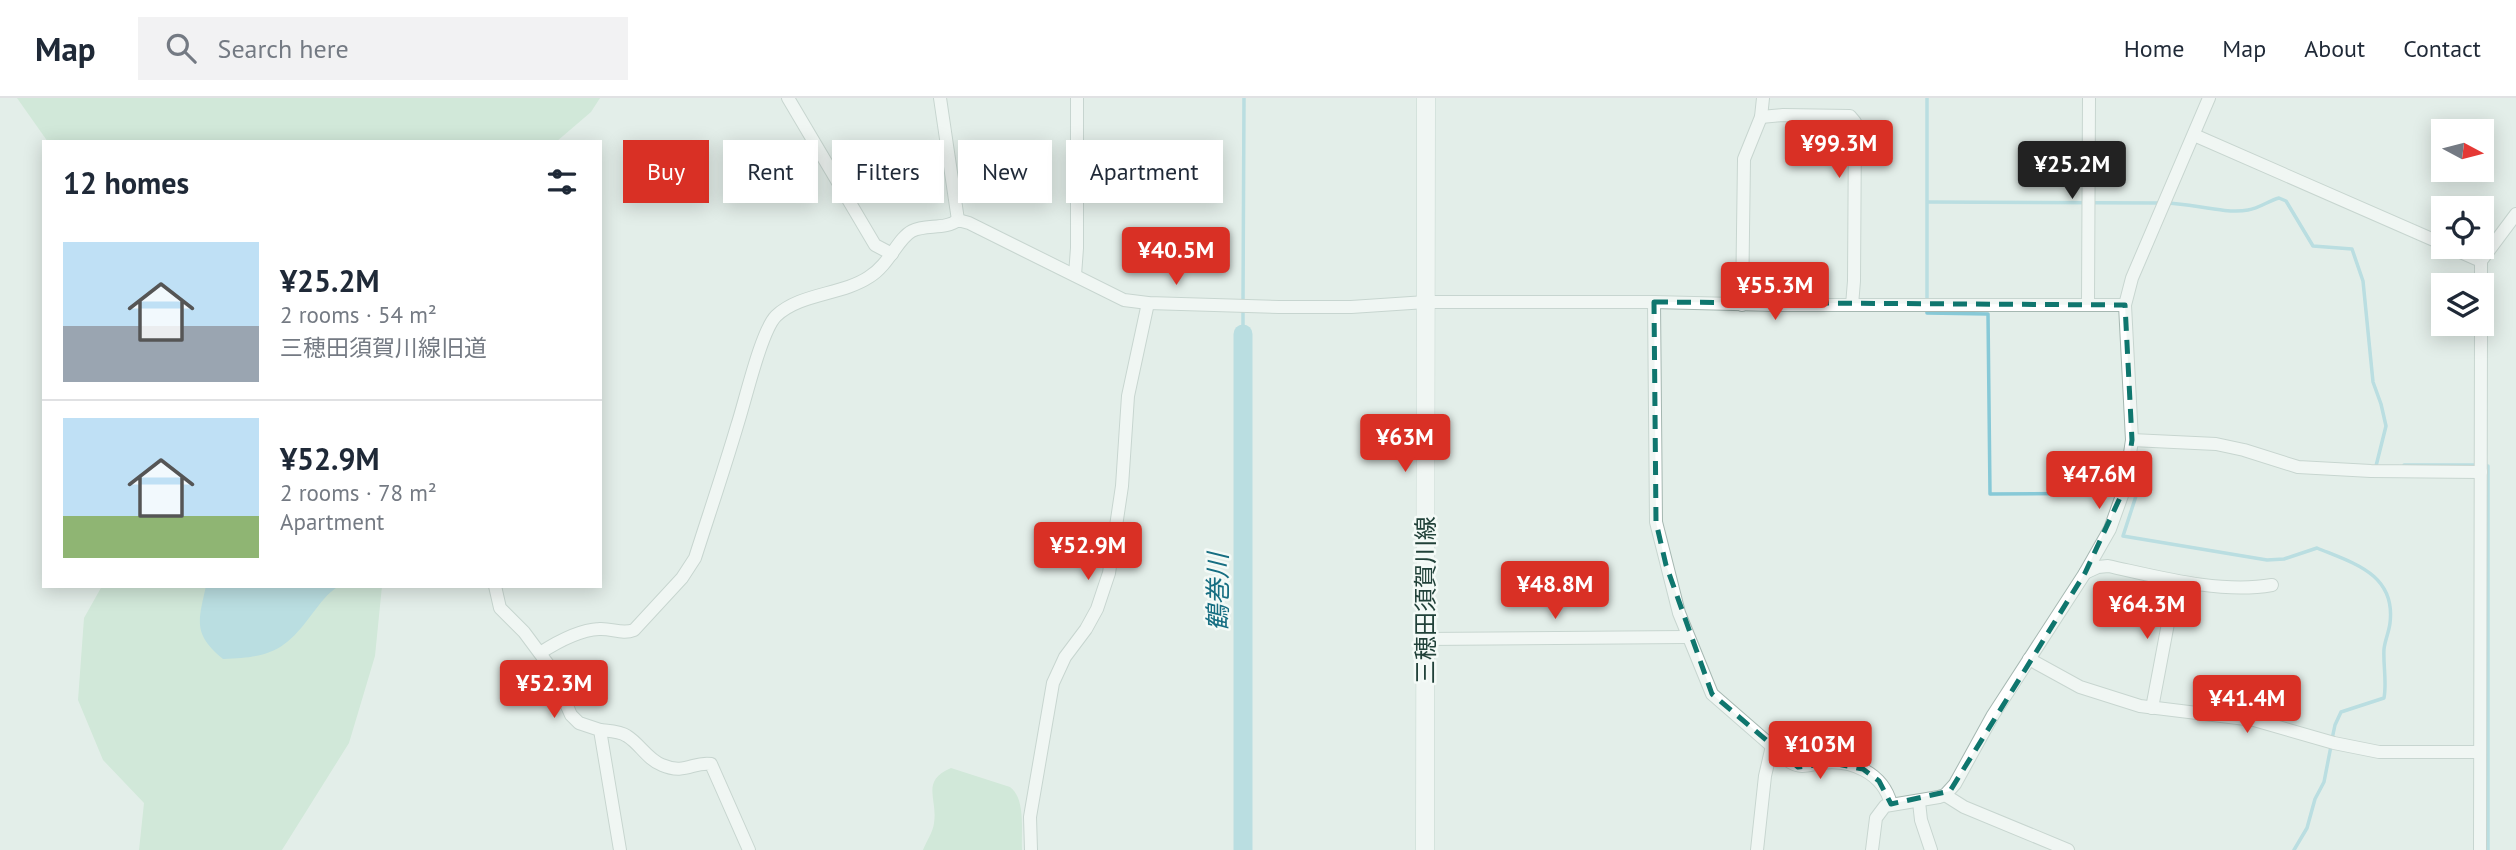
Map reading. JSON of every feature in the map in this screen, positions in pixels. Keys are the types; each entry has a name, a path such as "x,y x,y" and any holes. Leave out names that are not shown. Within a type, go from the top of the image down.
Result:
{"main road":[{"name":"三穂田須賀川線","path":"1425,850 1426,98"}],"street":[{"path":"788,98 875,245 892,254"},
{"path":"940,98 952,194 958,220"},
{"path":"1075,275 1077,98"},
{"path":"1742,305 1744,159 1761,117 1763,98"},
{"path":"2088,303 2089,98"},
{"path":"1872,850 1876,818 1881,810 1891,804 1919,802 1945,795 1955,784 1993,715 2085,573 2110,529 2125,487 2132,440 2125,304 2132,278 2209,98"},
{"path":"1761,117 1850,116 1855,122 1852,305"},
{"path":"2194,135 2431,239"},
{"path":"2481,273 2481,261 2516,214"},
{"path":"540,653 590,631 608,629 624,633 634,630 682,578 695,558 754,367 775,317 810,299 862,281 883,268 906,234 952,225 958,220"},
{"path":"958,220 1124,300 1148,303 1279,307 1351,307 1426,302 2125,304"},
{"path":"2476,259 2481,261"},
{"path":"1654,302 1656,522 1679,613 1712,694 1785,760 1798,767 1833,763 1863,769 1879,781 1891,804"},
{"path":"1031,850 1030,817 1053,683 1065,657 1097,609 1108,573 1122,486 1128,396 1148,303"},
{"path":"2480,850 2481,336"},
{"path":"2132,440 2216,444 2298,467 2481,472"},
{"path":"2085,573 2108,566 2176,581 2255,588 2272,585"},
{"path":"2152,708 2176,581"},
{"path":"495,588 500,608 540,653 559,683 571,715 579,723 627,735 652,759 665,766 681,770 704,763 711,764 749,850"},
{"path":"1425,639 1687,637"},
{"path":"2029,659 2080,687 2152,708 2243,718 2334,743 2379,751 2480,752"},
{"path":"600,730 620,850"},
{"path":"1757,850 1772,746"},
{"path":"1945,795 1964,807 2068,850"},
{"path":"1919,802 1921,820 1931,850"}],"highlighted area":[{"path":"1654,302 2125,305 2132,440 2125,487 2085,573 1950,791 1891,804 1879,781 1863,769 1833,763 1798,767 1712,694 1666,565 1656,522"}],"green space":[{"path":"17,98 600,98 591,112 558,140 47,140"},
{"path":"101,588 382,588 375,656 349,743 282,850 139,850 144,803 103,760 78,700 84,618"},
{"path":"951,768 1010,787 1015,792 1021,807 1022,850 923,850 934,823 933,785 942,773"}],"water":[{"path":"206,588 336,588 327,595 293,637 275,650 253,656 223,659 213,650 202,634 201,609"}],"waterway":[{"path":"1243,302 1244,98"},
{"path":"1927,98 1927,313 1988,314 1990,494 2125,493 2136,496 2123,536 2267,560 2284,559 2317,548 2358,565 2379,582 2390,606 2390,623 2384,649 2384,698 2341,712 2332,739"},
{"path":"2168,203 2239,211 2252,209 2279,198 2286,201 2313,246 2352,249 2363,281 2373,382 2386,426 2376,466"},
{"path":"1928,202 2161,203"},
{"path":"1243,310 1243,334"},
{"name":"鶴巻川","path":"1243,334 1243,850"},
{"path":"2404,465 2477,465"},
{"path":"2485,466 2488,466 2488,850"},
{"path":"2294,850 2307,828 2315,799 2324,782 2331,746"}]}
